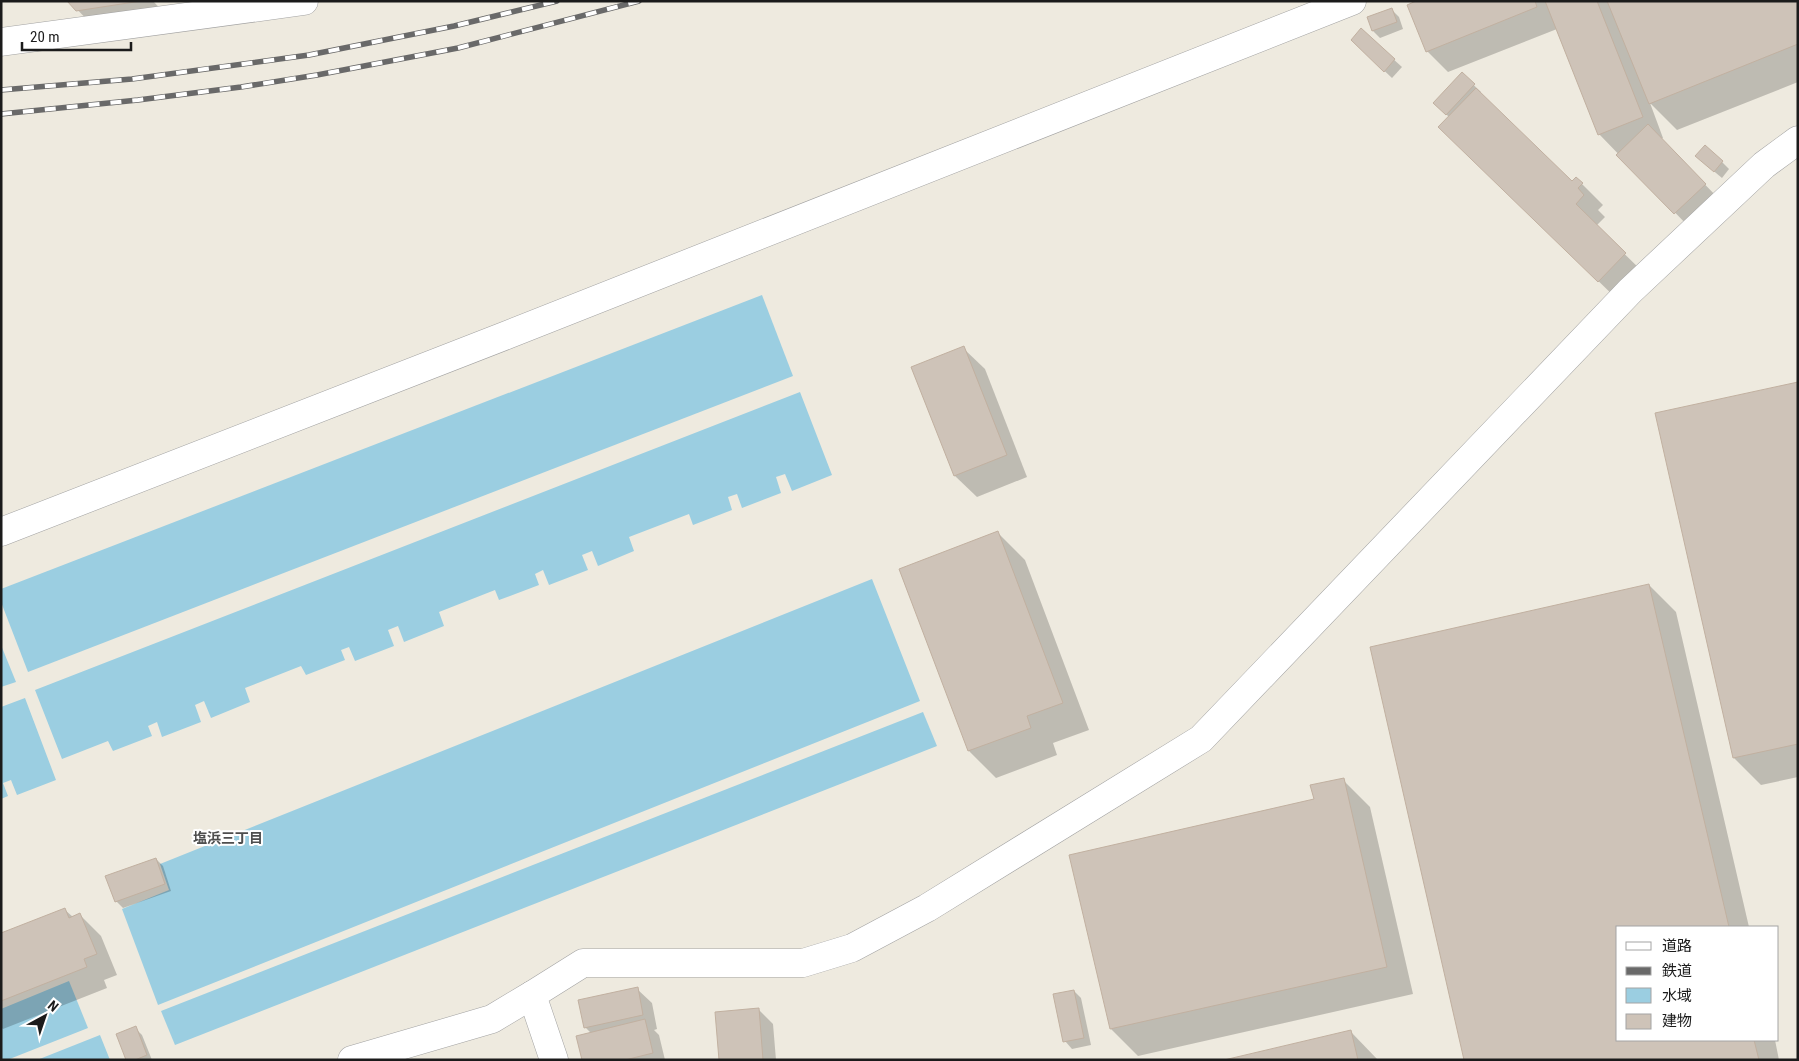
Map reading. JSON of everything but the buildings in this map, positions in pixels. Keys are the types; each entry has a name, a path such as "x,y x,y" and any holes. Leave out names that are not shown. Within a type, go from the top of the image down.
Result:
{"street":[{"path":"1,532 507,335 1352,1"},
{"path":"1,42 299,2"},
{"path":"352,1060 492,1019 583,963 803,962 852,948 926,908 1200,739 1630,291 1764,165 1798,140"},
{"path":"532,995 554,1060"}],"water":[{"path":"762,295 793,376 28,672 1,602 1,589"},
{"path":"800,392 832,475 792,491 785,474 776,477 781,493 742,508 737,494 728,497 732,510 693,525 689,514 629,537 634,551 598,566 592,551 582,555 588,570 549,585 543,570 535,574 539,585 499,600 495,590 439,612 444,626 404,642 398,626 388,630 394,646 355,661 349,647 341,650 345,660 306,675 301,666 245,688 250,702 211,718 204,701 195,705 201,722 162,737 157,722 148,726 152,736 113,751 108,741 62,759 35,690"},
{"path":"872,579 920,701 158,1005 122,909 169,890 160,864"},
{"path":"1,645 16,682 1,687"},
{"path":"25,698 56,780 17,795 11,780 3,783 8,796 1,799 1,707"},
{"path":"923,712 937,746 175,1045 161,1011"},
{"path":"69,981 88,1028 7,1060 1,1060 1,1009"},
{"path":"100,1035 110,1060 37,1060"}],"railway":[{"path":"1,90 132,79 309,55 454,26 557,1"},
{"path":"1,114 138,100 317,75 458,48 639,1"}],"district":[{"name":"塩浜三丁目","path":"228,838"}]}
